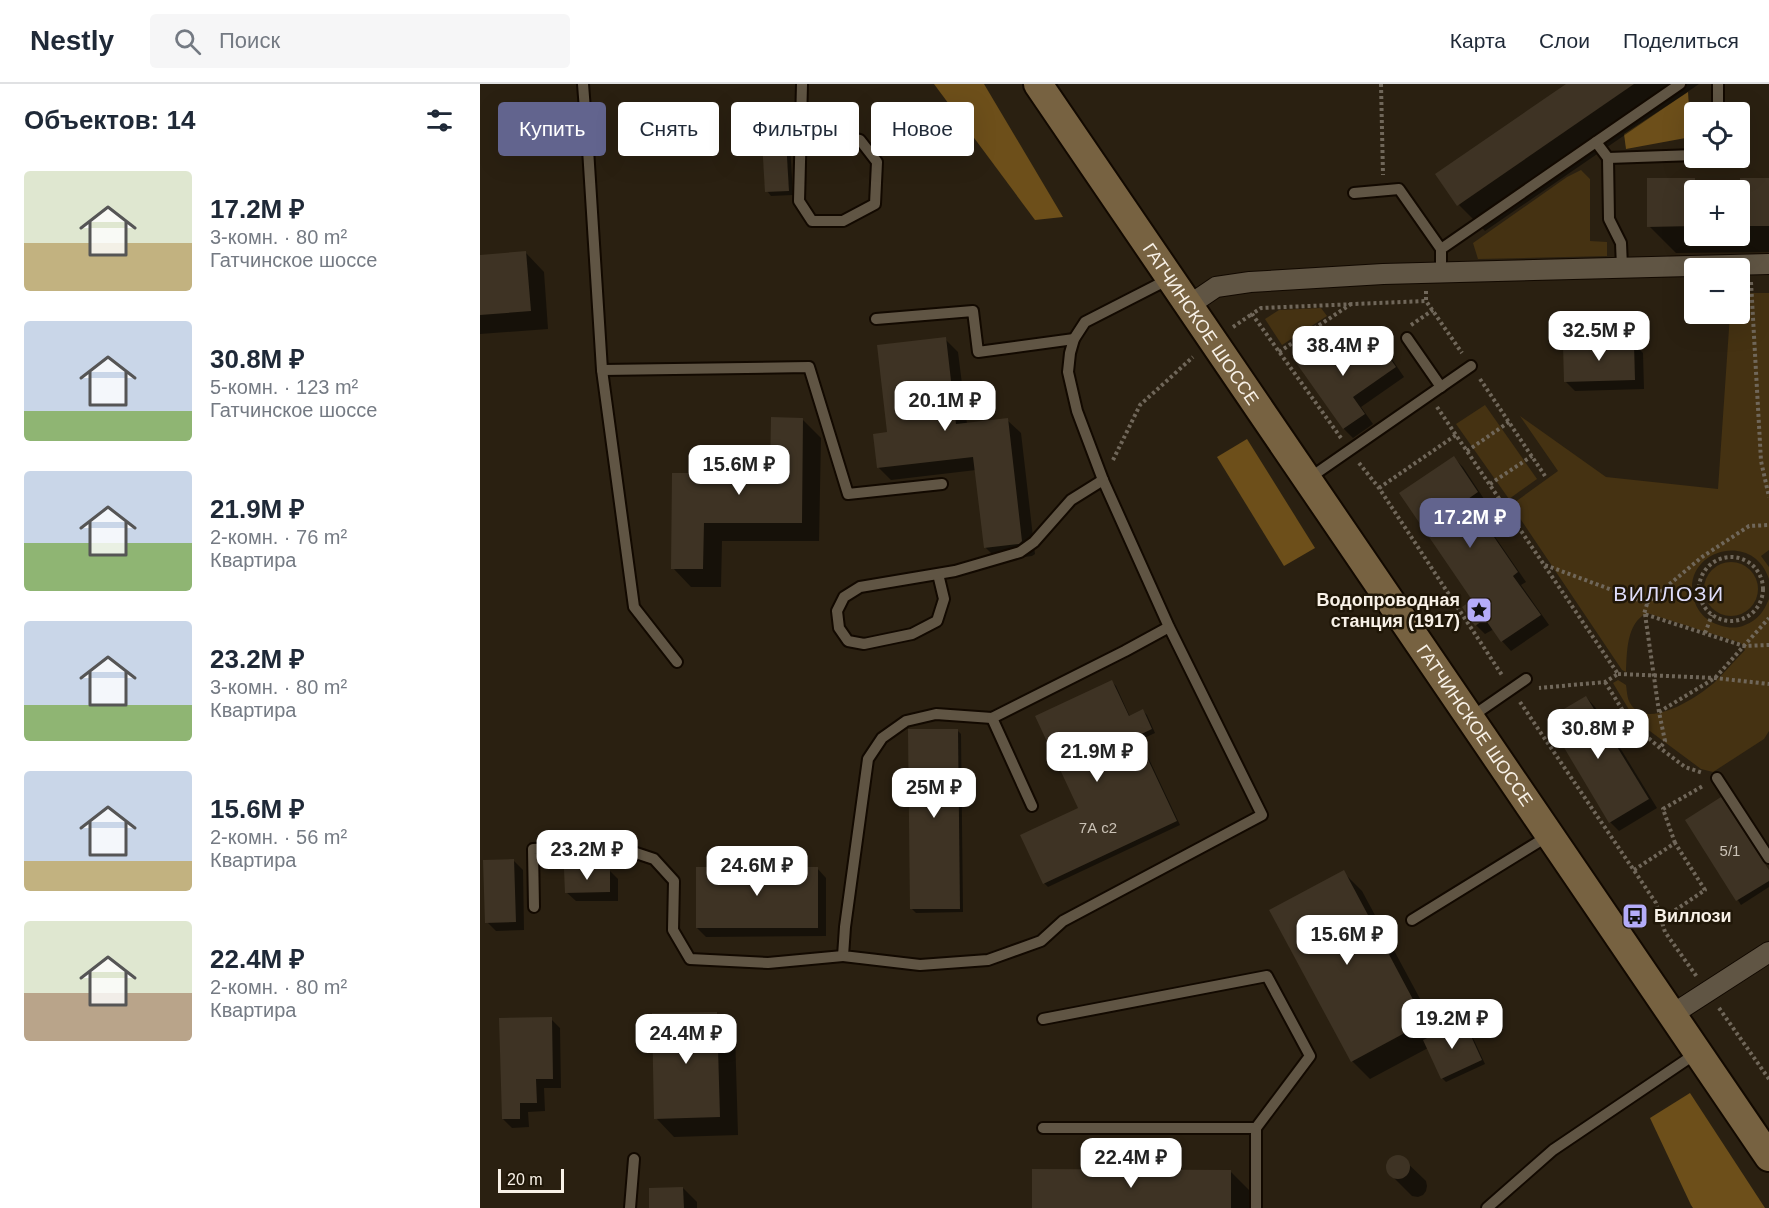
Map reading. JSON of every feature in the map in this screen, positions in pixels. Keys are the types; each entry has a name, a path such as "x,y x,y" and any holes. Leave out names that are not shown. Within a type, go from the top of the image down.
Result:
{"main road":[{"name":"ГАТЧИНСКОЕ ШОССЕ","path":"1038,84 1769,1157"}],"street":[{"path":"1188,306 1216,287 1250,282 1383,274 1760,264"},
{"path":"1673,1014 1769,952"}],"lane":[{"path":"583,84 602,370 634,607 677,662"},
{"path":"801,102 802,84"},
{"path":"1440,249 1680,84"},
{"path":"1718,84 1718,102"},
{"path":"800,130 860,140 877,162 875,204 843,221 812,221 799,201 800,130"},
{"path":"1596,142 1608,158 1609,219 1621,243 1622,267"},
{"path":"1608,158 1684,155"},
{"path":"1354,193 1399,189 1440,249 1441,272"},
{"path":"534,907 532,849 615,846 654,859 674,881 673,930 690,959 768,963 843,956 920,965 988,960 1041,941 1063,921 1262,815 1168,627 1103,480 1077,411 1068,372 1074,339 1085,322 1169,279"},
{"path":"876,319 973,310 978,352 1074,339"},
{"path":"1406,333 1441,387"},
{"path":"1308,480 1471,366"},
{"path":"602,370 809,367 848,495 942,484"},
{"path":"938,574 944,599 937,621 912,634 864,644 848,641 839,628 837,611 844,597 860,587 955,571 1020,552 1034,542 1071,500 1103,480"},
{"path":"843,956 868,759 882,738 906,721 936,714 992,718 1168,627"},
{"path":"1470,717 1512,689 1530,684"},
{"path":"992,718 1032,806"},
{"path":"1717,778 1769,858"},
{"path":"1412,920 1550,835"},
{"path":"1043,1019 1267,976 1310,1056 1256,1128 1256,1208"},
{"path":"1487,1208 1553,1150 1698,1052"},
{"path":"1042,1128 1256,1128"},
{"path":"630,1208 634,1159"}],"path":[{"path":"1381,84 1383,191"},
{"path":"1760,264 1761,461 1769,496"},
{"path":"1225,333 1261,308 1426,300"},
{"path":"1279,352 1352,303"},
{"path":"1406,333 1433,310"},
{"path":"1252,314 1349,451 1379,488 1656,903 1665,932 1769,1079"},
{"path":"1103,480 1140,405 1195,356"},
{"path":"1429,395 1618,674"},
{"path":"1467,451 1509,422"},
{"path":"1341,438 1350,432"},
{"path":"1379,488 1456,435"},
{"path":"1490,484 1532,456"},
{"path":"1660,748 1665,741 1644,614 1647,603 1702,556 1749,526 1769,525"},
{"path":"1702,556 1709,565"},
{"path":"1729,556 1741,557 1751,562 1759,571 1766,593 1754,613 1733,622 1712,615 1704,607 1699,585 1702,574 1718,559 1729,556"},
{"path":"1544,565 1647,603"},
{"path":"1644,614 1744,646 1769,645"},
{"path":"1705,633 1712,615"},
{"path":"1659,711 1716,678 1769,618"},
{"path":"1530,684 1605,682 1618,674 1716,678 1769,684"},
{"path":"1605,682 1630,722 1660,748 1685,766 1717,778"},
{"path":"1660,918 1705,890 1675,843 1663,809 1717,778"},
{"path":"1634,870 1675,843"}],"shaded area":[{"path":"934,84 984,84 1063,217 1035,220 974,138 974,102 947,102"},
{"path":"1688,92 1689,102 1684,102 1684,138 1626,149 1624,134"},
{"path":"1581,170 1590,179 1590,241 1607,242 1607,256 1478,259 1473,243 1567,177"},
{"path":"1750,293 1769,293 1769,550 1761,556 1769,567 1769,579 1760,563 1748,554 1734,551 1720,552 1707,559 1697,569 1692,583 1694,600 1700,612 1710,621 1732,628 1754,621 1769,599 1769,731 1764,739 1713,772 1701,769 1639,723 1613,683 1618,680 1626,685 1629,701 1638,711 1648,714 1660,713 1698,695 1716,681 1745,650 1741,643 1647,613 1640,618 1631,631 1626,672 1622,670 1511,505 1558,471 1520,416 1606,477 1718,489 1729,324 1750,324"},
{"path":"1321,308 1327,316 1282,345 1265,319 1279,310"},
{"path":"1485,405 1537,479 1509,499 1456,424"},
{"path":"1247,439 1315,548 1284,566 1217,457"},
{"path":"1726,562 1736,562 1746,566 1754,574 1758,589 1754,604 1746,612 1736,616 1726,616 1716,612 1708,604 1704,594 1704,584 1708,574 1716,566"},
{"path":"1690,1093 1765,1208 1693,1208 1691,1205 1650,1118"}],"building":[{"path":"1566,84 1634,84 1457,206 1435,174"},
{"path":"763,156 787,156 789,191 765,192"},
{"path":"1647,178 1695,178 1695,180 1684,180 1684,226 1647,227"},
{"path":"1740,178 1769,178 1769,226 1750,226 1750,180 1740,180"},
{"path":"526,251 531,311 480,315 480,255"},
{"path":"946,337 956,424 1008,418 1022,541 1019,544 984,548 973,457 877,468 873,434 887,432 877,345"},
{"path":"1319,338 1340,367 1378,341 1396,367 1353,397 1365,414 1343,429 1292,357"},
{"path":"1634,343 1635,380 1564,382 1563,344"},
{"path":"771,417 803,418 802,523 704,523 703,569 671,569 672,473 770,473"},
{"path":"1454,456 1478,492 1468,499 1518,572 1513,576 1541,615 1501,642 1485,619 1475,626 1462,607 1472,600 1399,493"},
{"path":"1112,680 1129,716 1143,709 1152,729 1137,736 1177,821 1043,884 1020,835 1078,808 1035,716"},
{"path":"1586,696 1649,799 1609,823 1547,719"},
{"path":"908,729 958,729 960,909 910,909"},
{"path":"1721,797 1769,870 1769,881 1736,901 1685,820"},
{"path":"514,859 516,922 485,923 483,860"},
{"path":"696,867 818,867 818,928 696,928"},
{"path":"564,869 610,869 610,892 565,893"},
{"path":"1344,870 1425,1022 1351,1062 1269,910"},
{"path":"717,1012 720,1117 654,1119 652,1013"},
{"path":"552,1017 553,1079 536,1079 537,1103 520,1103 520,1119 502,1119 499,1018"},
{"path":"1464,1021 1482,1060 1441,1079 1423,1040"},
{"path":"1398,1155 1406,1159 1410,1167 1406,1175 1398,1179 1390,1175 1386,1167 1390,1159"},
{"path":"1032,1169 1231,1170 1231,1208 1032,1208"},
{"path":"683,1187 684,1208 649,1208 649,1188"}],"place":[{"name":"Водопроводная станция (1917)","path":"1479,610"},
{"name":"Виллози","path":"1635,916"}],"district":[{"name":"ВИЛЛОЗИ","path":"1669,594"}]}
